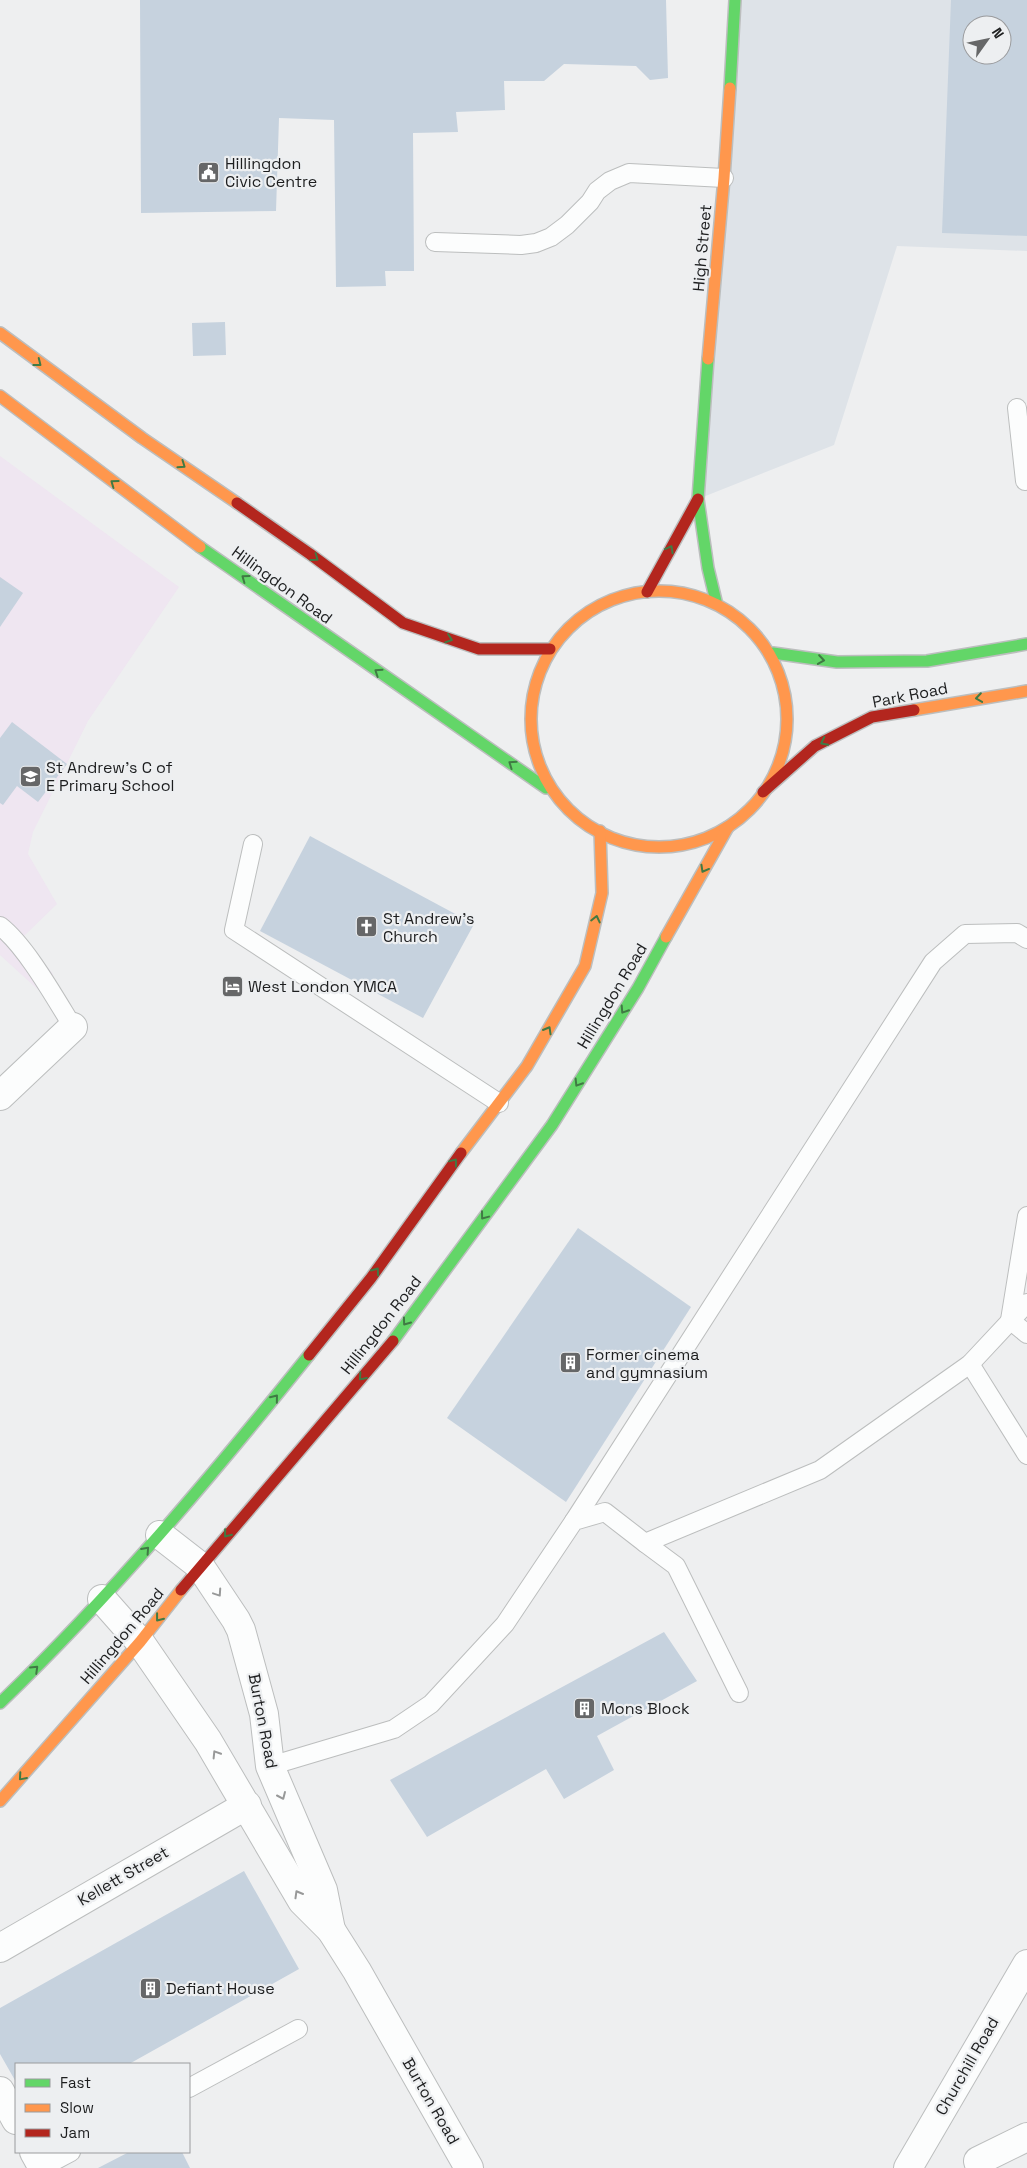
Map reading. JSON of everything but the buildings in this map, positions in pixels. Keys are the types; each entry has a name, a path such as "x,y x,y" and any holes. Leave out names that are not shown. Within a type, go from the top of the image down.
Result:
{"main road":[{"name":"High Street","path":"698,499 704,406 724,178 735,0"},
{"path":"0,332 142,438 310,554 403,622 479,649 550,650"},
{"name":"Hillingdon Road","path":"0,396 68,449 328,638 552,792"},
{"path":"647,592 698,499"},
{"path":"698,499 708,568 716,601"},
{"path":"647,592 716,601 749,626 773,653 785,684 789,708 788,741 762,792 728,827 685,846 640,845 600,831 573,814 552,792 534,761 528,716 538,671 550,650 581,617 622,596 647,592"},
{"name":"Park Road","path":"773,653 837,662 927,661 1027,644"},
{"name":"Park Road","path":"762,792 815,746 872,717 1027,691"},
{"name":"Hillingdon Road","path":"0,1801 140,1642 200,1566 394,1340 552,1125 638,988 728,827"},
{"path":"0,1703 54,1651 102,1599 160,1535 244,1436 371,1278 527,1066 585,966 602,893 600,831"}],"street":[{"path":"0,1096 73,1027"},
{"name":"Burton Road","path":"160,1535 200,1566 241,1630 264,1714 270,1766 323,1890 331,1930"},
{"name":"Burton Road","path":"102,1599 140,1642 208,1741 247,1804 302,1901 331,1930 469,2168"},
{"name":"Kellett Street","path":"0,1948 247,1804"},
{"name":"Churchill Road","path":"908,2168 1027,1964"},
{"path":"0,2091 15,2118"},
{"path":"980,2168 978,2161 1027,2138"}],"lane":[{"path":"435,242 521,245 536,243 551,237 567,225 590,202 597,191 610,181 629,173 724,178"},
{"path":"1017,408 1025,481"},
{"path":"253,844 234,930 499,1103"},
{"path":"0,926 10,933 48,987 73,1027"},
{"path":"270,1766 394,1729 431,1704 505,1624 574,1521 933,962 965,934 1017,934 1027,939"},
{"path":"1010,1320 1027,1216"},
{"path":"645,1543 820,1470 970,1364 1027,1302"},
{"path":"1010,1320 1027,1334"},
{"path":"970,1364 1027,1456"},
{"path":"574,1521 605,1512 676,1566 740,1693"},
{"path":"190,2087 298,2029"},
{"path":"40,2164 68,2153"}],"shaded area":[{"path":"736,0 1027,0 1027,251 897,246 834,445 698,499"},
{"name":"St Andrew's C of E Primary School","path":"0,456 179,587 88,721 33,832 28,854 57,904 23,937 53,974 45,996 0,955"}],"traffic: fast":[{"path":"730,88 735,0"},
{"path":"708,359 698,499 708,568 716,601"},
{"path":"200,547 546,788"},
{"path":"773,653 837,662 927,661 1027,644"},
{"path":"393,1341 552,1125 638,988 666,937"},
{"path":"0,1703 82,1620 160,1534 309,1355"}],"traffic: slow":[{"path":"708,359 730,88"},
{"path":"0,333 142,438 237,503"},
{"path":"0,396 200,547"},
{"path":"659,591 684,593 708,601 730,613 750,628 765,648 777,670 785,694 787,719 785,744 777,768 765,790 750,810 730,825 708,837 684,845 659,847 634,845 610,837 588,825 568,810 553,790 541,768 533,744 531,719 533,694 541,670 553,648 568,628 588,613 610,601 634,593 659,591"},
{"path":"914,710 1027,691"},
{"path":"666,937 728,827"},
{"path":"461,1153 527,1066 585,966 602,893 600,831"},
{"path":"0,1801 140,1642 181,1590"}],"traffic: jam":[{"path":"647,592 698,499"},
{"path":"237,503 403,623 479,649 550,649"},
{"path":"763,792 815,746 872,717 914,710"},
{"path":"309,1355 371,1278 461,1153"},
{"path":"181,1590 393,1341"}],"place":[{"name":"Hillingdon Civic Centre","path":"209,172"},
{"name":"St Andrew's C of E Primary School","path":"30,776"},
{"name":"St Andrew's Church","path":"367,927"},
{"name":"West London YMCA","path":"232,986"},
{"name":"Former cinema and gymnasium","path":"570,1363"},
{"name":"Mons Block","path":"585,1708"},
{"name":"Defiant House","path":"150,1988"}]}
